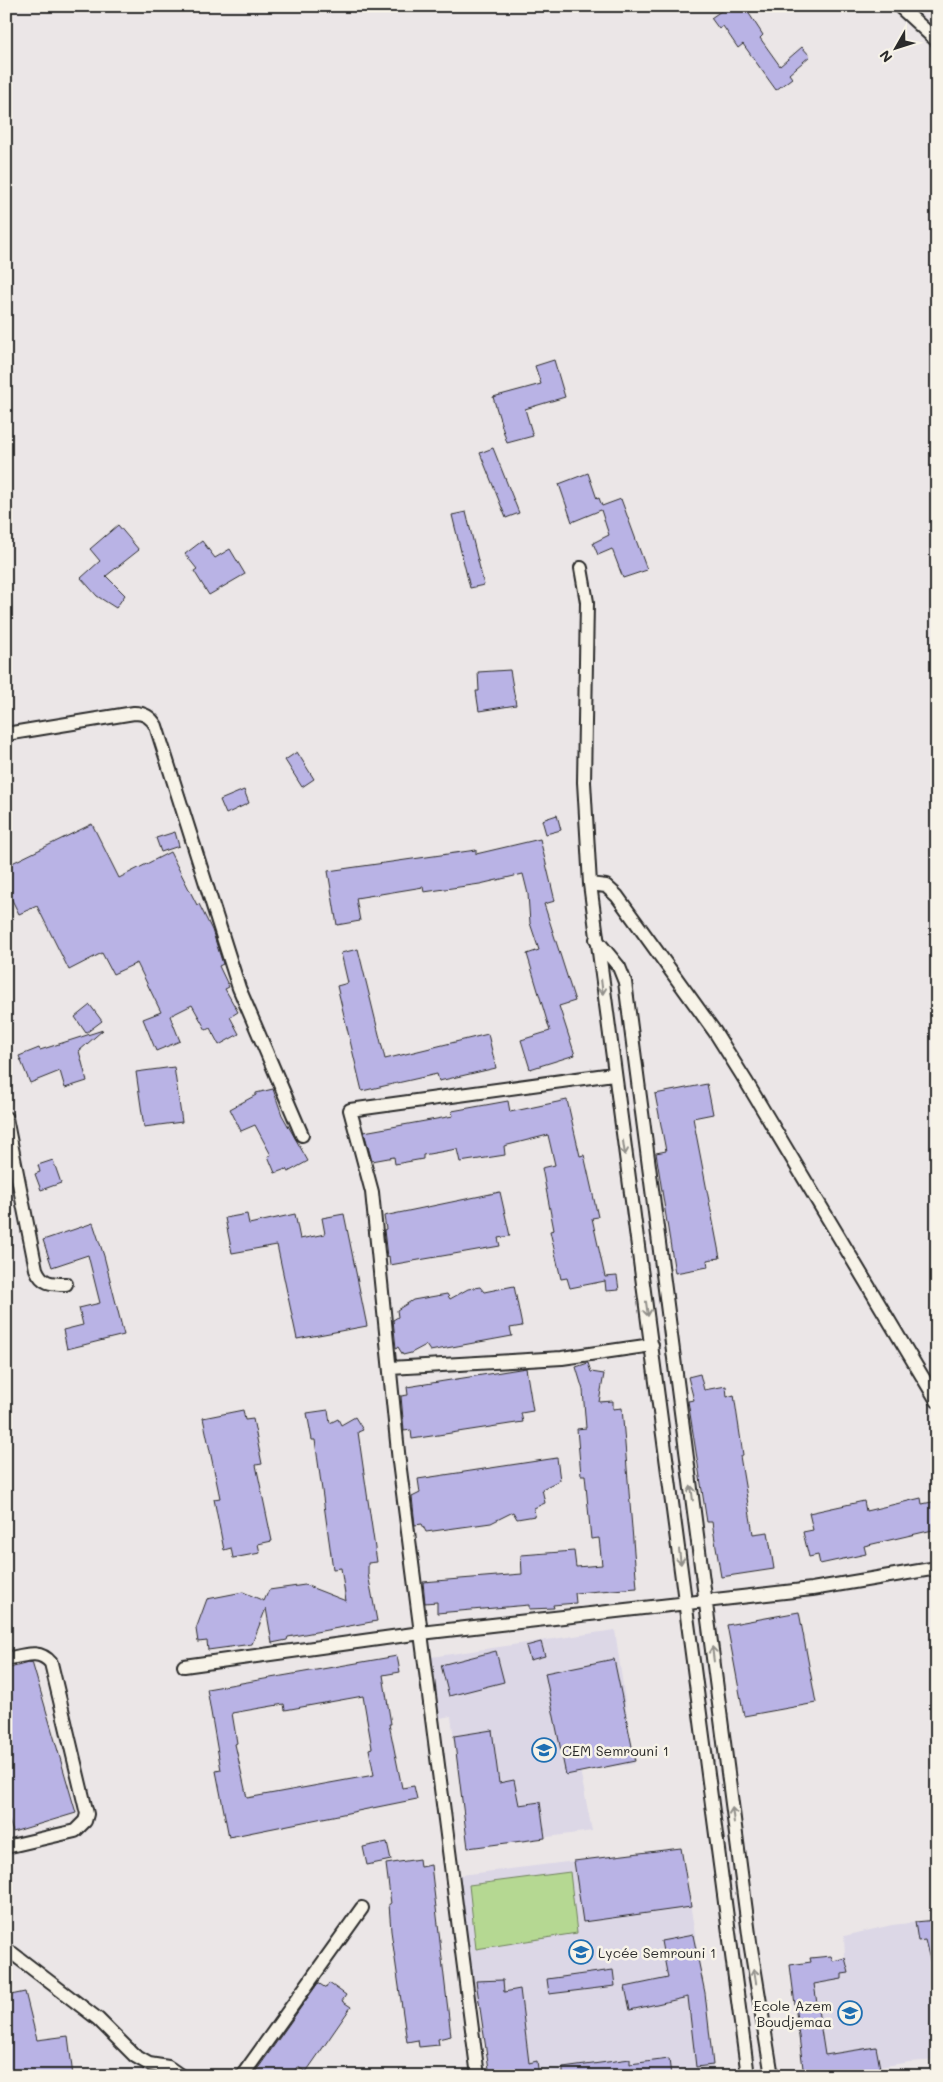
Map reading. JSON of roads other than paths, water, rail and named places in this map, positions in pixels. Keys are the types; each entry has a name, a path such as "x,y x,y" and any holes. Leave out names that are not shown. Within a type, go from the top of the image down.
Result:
{"street":[{"path":"899,6 937,41"},
{"path":"581,568 587,602 584,782 590,884 596,939 652,1344 748,2076"},
{"path":"6,734 140,712 152,719 156,726 239,988 302,1135"},
{"path":"590,884 606,886 617,896 715,1032 937,1401"},
{"path":"596,939 619,967 624,982 750,1942 772,2076"},
{"path":"478,2076 396,1444 372,1192 350,1110 614,1074"},
{"path":"6,1118 36,1269 39,1276 49,1284 66,1284"},
{"path":"390,1368 562,1358 652,1344"},
{"path":"184,1666 421,1634 812,1589 937,1568"},
{"path":"6,1659 35,1653 42,1654 51,1663 87,1814 85,1821 76,1831 6,1847"},
{"path":"242,2076 362,1908"},
{"path":"12,1953 98,2019 135,2056 149,2064 168,2067 181,2076"}],"place":[{"name":"CEM Semrouni 1","path":"544,1750"},
{"name":"Lycée Semrouni 1","path":"581,1952"},
{"name":"Ecole Azem Boudjemaa","path":"850,2013"}]}
